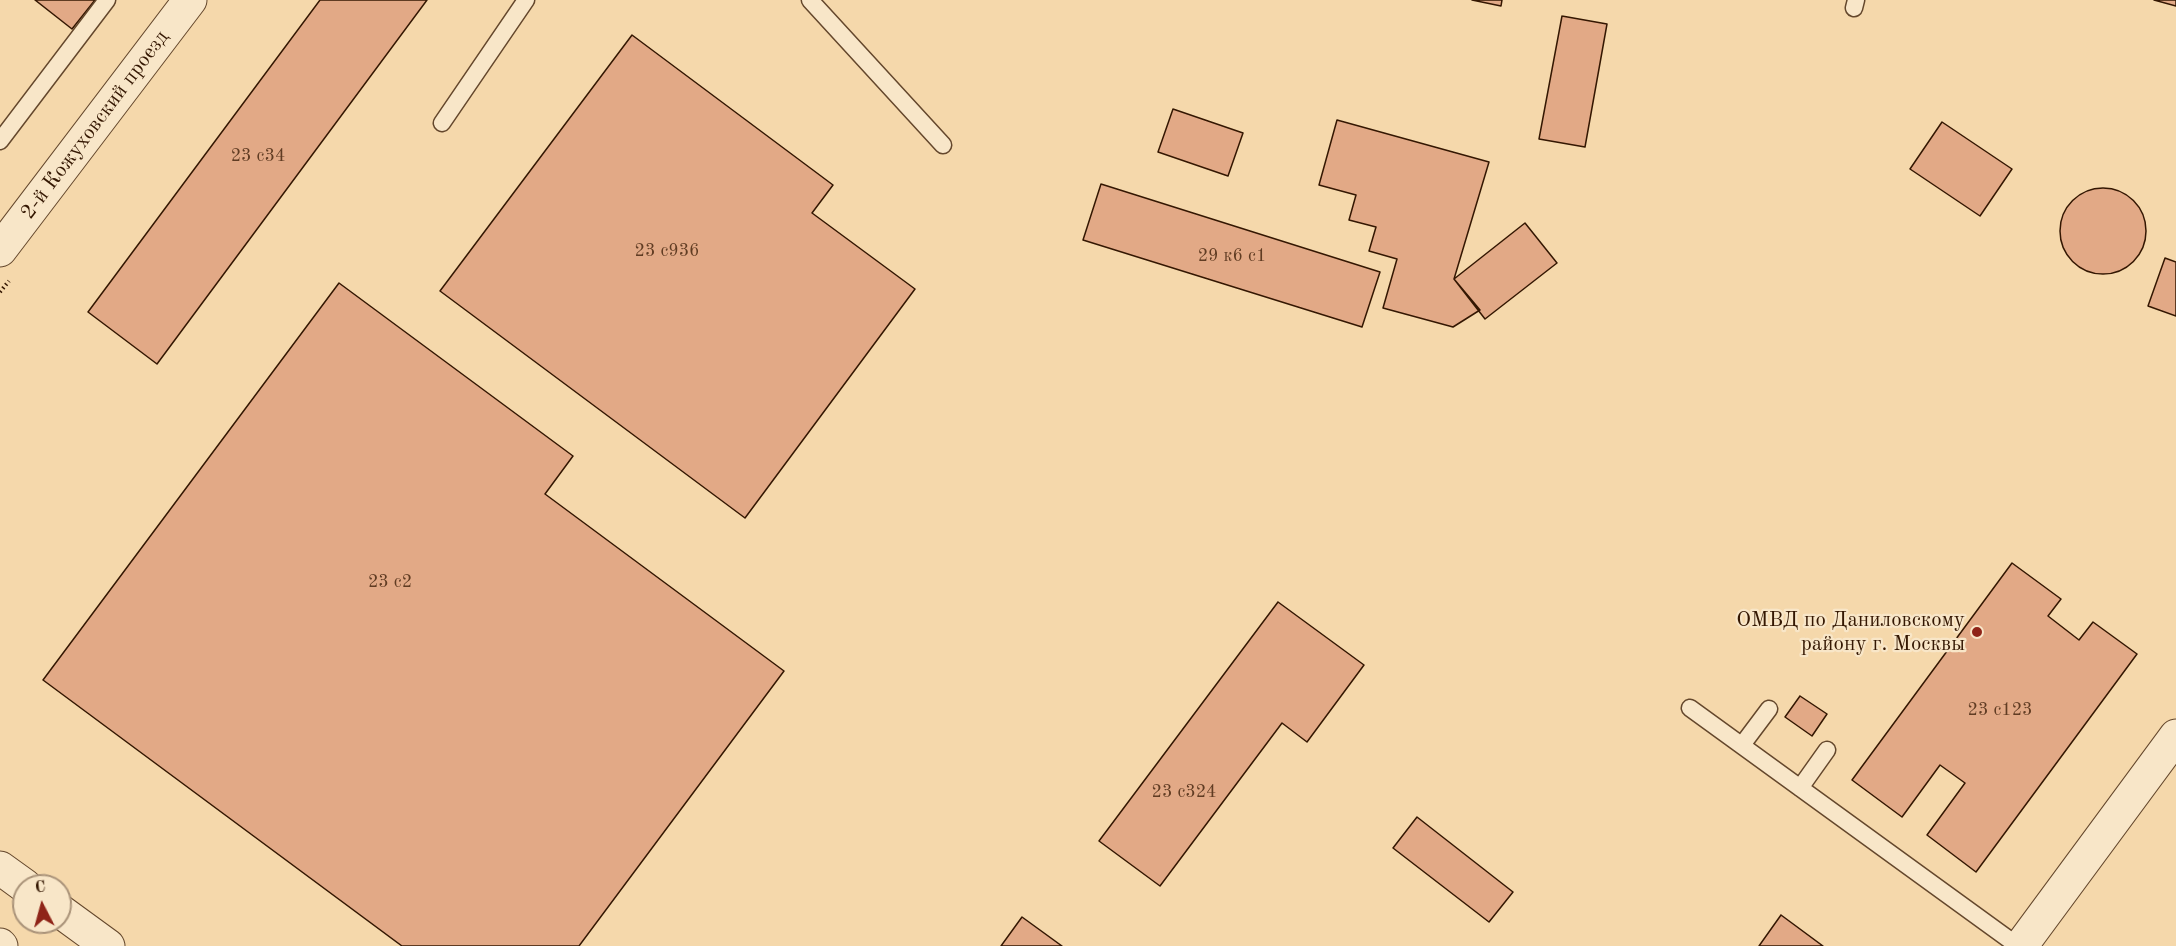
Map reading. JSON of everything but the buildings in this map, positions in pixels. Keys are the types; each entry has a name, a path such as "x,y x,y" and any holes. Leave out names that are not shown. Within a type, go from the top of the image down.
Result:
{"street":[{"name":"2-й Кожуховский проезд","path":"0,250 190,0"},
{"path":"2019,946 2176,736"},
{"path":"72,920 108,946"}],"lane":[{"path":"0,141 107,0"},
{"path":"442,123 526,0"},
{"path":"810,0 943,145"},
{"path":"1690,708 2019,946"},
{"path":"1742,745 1769,709"},
{"path":"1800,788 1827,750"}],"place":[{"name":"ОМВД по Даниловскому району г. Москвы","path":"1977,632"}]}
